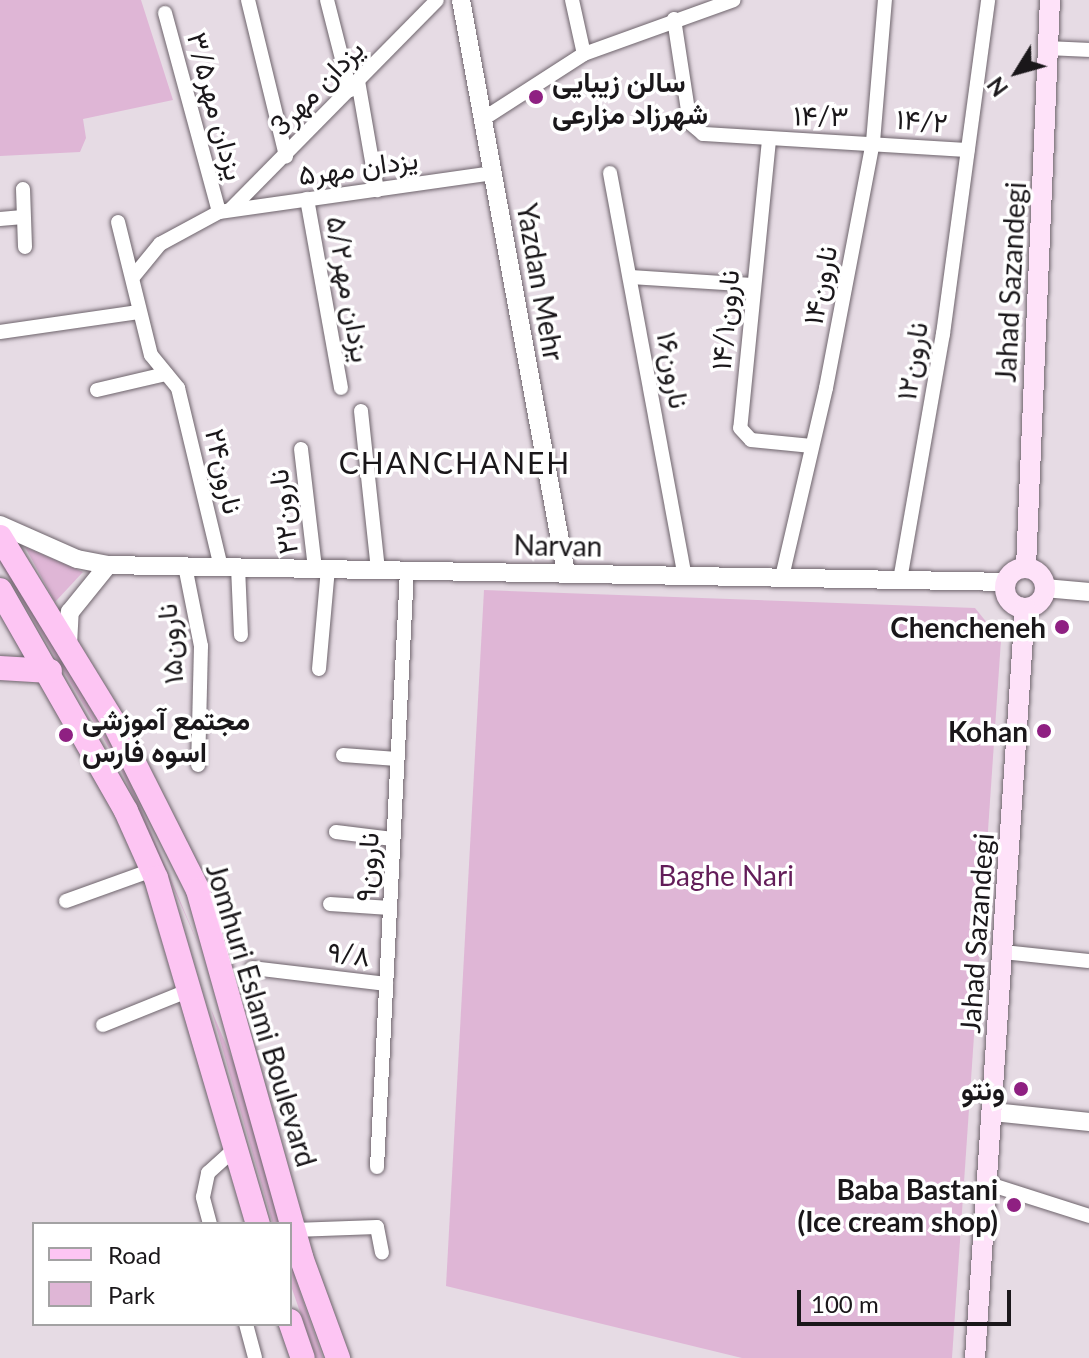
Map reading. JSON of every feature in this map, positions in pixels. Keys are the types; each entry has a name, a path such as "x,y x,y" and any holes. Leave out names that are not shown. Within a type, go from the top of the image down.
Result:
{"main road":[{"name":"Jahad Sazandegi","path":"1026,567 1050,0"},
{"name":"Jomhuri Eslami Boulevard","path":"0,537 68,645 135,763 198,890 226,979 292,1222"},
{"path":"1026,567 1042,576 1045,588 1037,604 1025,608 1009,599 1006,582 1013,572 1026,567"},
{"path":"0,590 50,671 126,811 152,870 192,989 257,1222"},
{"name":"Jahad Sazandegi","path":"975,1358 1025,608"},
{"path":"0,668 50,671"},
{"path":"192,989 226,979"},
{"name":"Jomhuri Eslami Boulevard","path":"292,1223 338,1358"},
{"path":"292,1326 303,1358"}],"street":[{"path":"248,0 286,156"},
{"path":"327,0 369,142 377,190"},
{"name":"3یزدان مهر","path":"225,211 286,156 437,0"},
{"name":"Yazdan Mehr","path":"461,0 566,573"},
{"path":"572,0 584,54"},
{"path":"483,119 584,54 674,19 734,0"},
{"name":"نارون۱۴","path":"782,577 812,446 873,142 885,0"},
{"name":"نارون۱۲","path":"900,580 943,334 988,0"},
{"name":"۳/۵یزدان مهر","path":"165,13 225,211"},
{"name":"۱۴/۳","path":"674,19 690,123 696,131 769,140 873,142"},
{"path":"1048,48 1089,50"},
{"name":"۱۴/۱نارون","path":"769,140 740,428 751,440 812,446"},
{"name":"۱۴/۲","path":"873,142 968,150"},
{"name":"یزدان مهر۵","path":"225,211 493,173"},
{"name":"نارون۱۶","path":"610,173 685,576"},
{"path":"23,189 25,247"},
{"name":"۵/۲یزدان مهر","path":"307,199 341,388"},
{"path":"133,277 160,244 225,211"},
{"path":"0,219 23,217"},
{"path":"97,390 166,374 151,355 118,222"},
{"path":"630,277 753,285"},
{"path":"0,332 139,312"},
{"name":"نارون۲۴","path":"166,374 178,388 229,567 241,635"},
{"path":"361,411 378,570"},
{"name":"نارون۲۲","path":"301,449 321,569 319,669"},
{"name":"Narvan","path":"0,525 77,559 108,565 1006,582"},
{"path":"68,645 70,612 108,565"},
{"name":"نارون۱۵","path":"185,566 201,646 198,765"},
{"name":"نارون۹","path":"377,1167 407,570"},
{"path":"1045,588 1089,592"},
{"path":"343,755 397,759"},
{"path":"336,832 393,839"},
{"path":"66,901 152,870"},
{"path":"330,904 390,908"},
{"path":"1003,952 1089,961"},
{"name":"۹/۸","path":"252,968 386,984"},
{"path":"103,1025 192,989"},
{"path":"993,1112 1089,1122"},
{"path":"209,1222 203,1197 208,1173 236,1148"},
{"path":"989,1184 1089,1216"},
{"path":"294,1230 377,1227 382,1253"},
{"path":"247,1326 255,1358"}],"green space":[{"path":"0,0 141,0 173,100 83,119 86,138 80,152 0,156"},
{"path":"25,547 83,572 55,602"},
{"path":"0,550 122,764 203,955 119,765 0,563"},
{"name":"Baghe Nari","path":"484,590 975,608 1001,640 952,1358 742,1358 446,1286"},
{"path":"211,1009 236,1068 279,1222 272,1222"},
{"path":"292,1266 323,1358 316,1358 292,1289"}],"place":[{"name":"سالن زیبایی شهرزاد مزارعی","path":"536,97"},
{"name":"Chencheneh","path":"1062,627"},
{"name":"Kohan","path":"1044,731"},
{"name":"مجتمع آموزشی اسوه فارس","path":"66,735"},
{"name":"ونتو","path":"1021,1089"},
{"name":"Baba Bastani (Ice cream shop)","path":"1014,1205"}],"district":[{"name":"CHANCHANEH","path":"455,462"}]}
